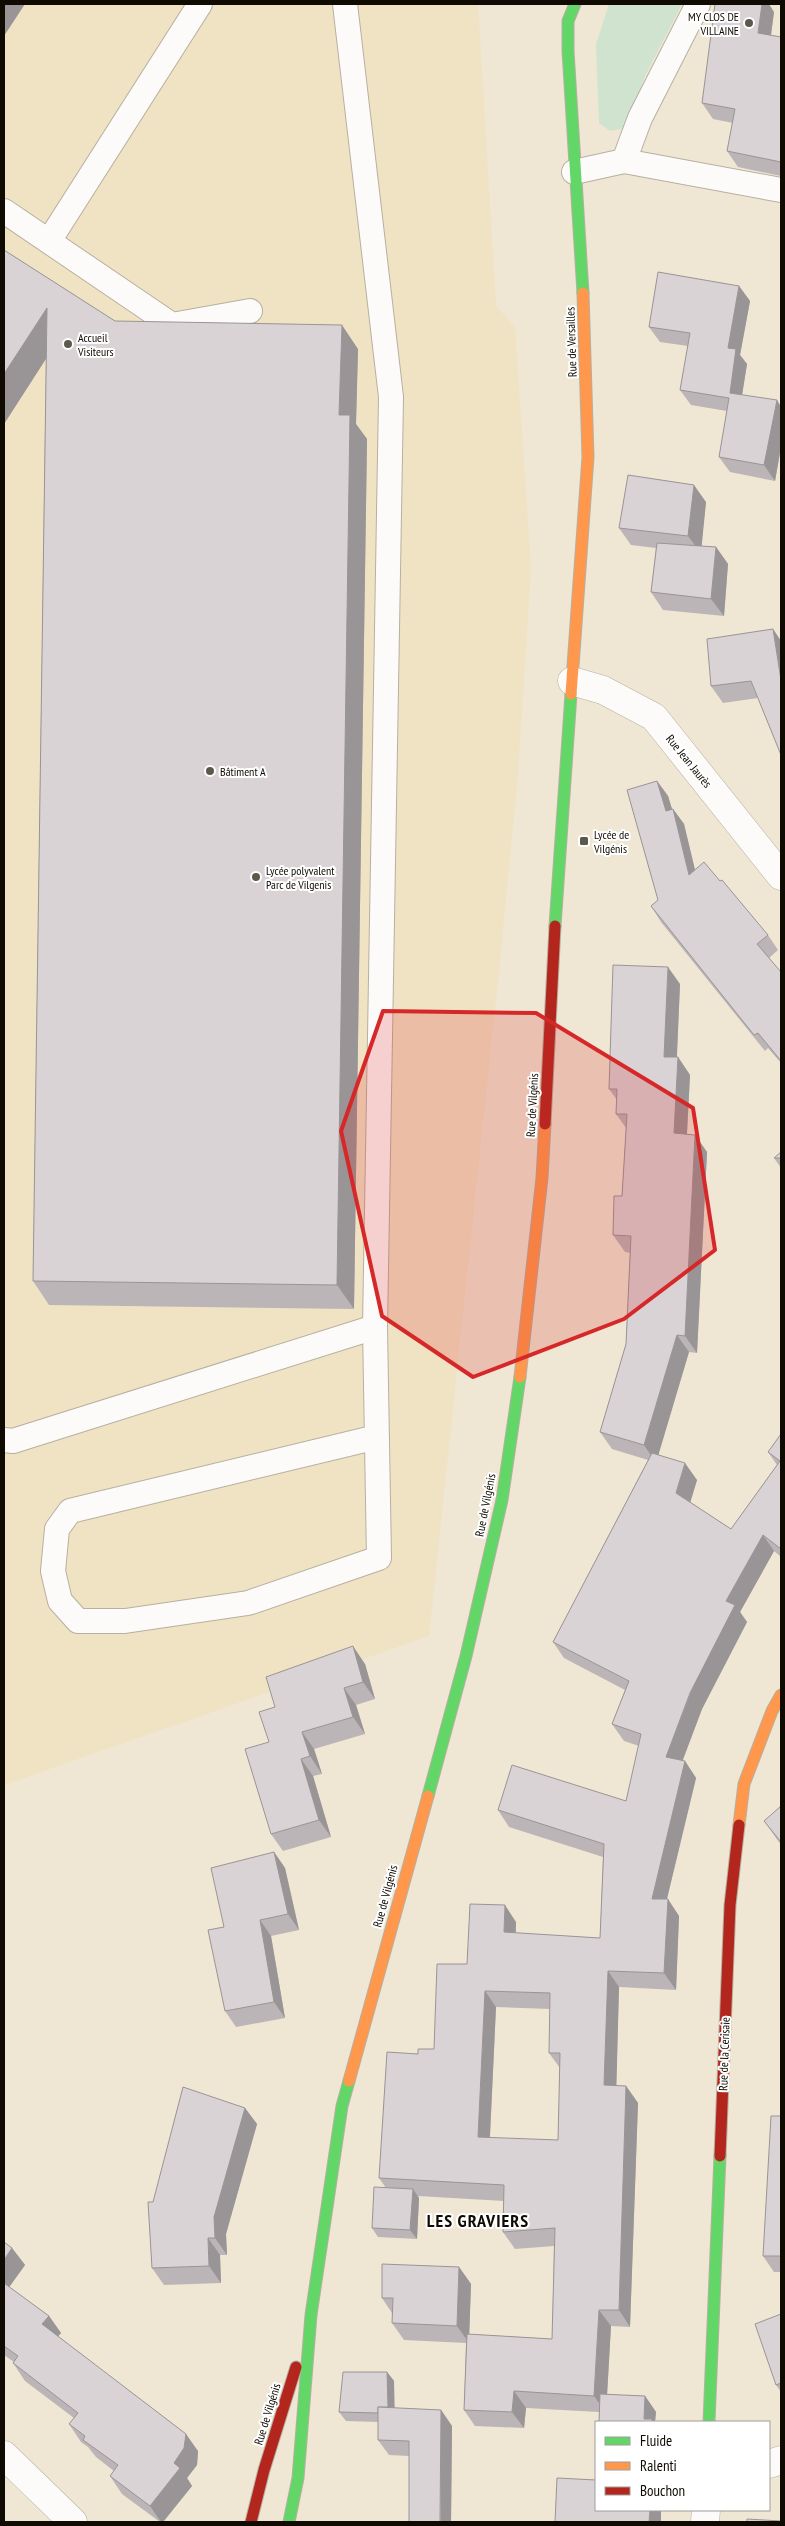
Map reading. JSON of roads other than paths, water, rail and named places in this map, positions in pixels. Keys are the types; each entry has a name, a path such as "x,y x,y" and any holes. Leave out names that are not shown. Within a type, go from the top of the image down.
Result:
{"street":[{"name":"Rue de Versailles","path":"572,681 588,457 582,252 574,172 568,51 568,21 575,4"},
{"name":"Rue Jean Jaurès","path":"572,681 603,690 654,717 781,876"},
{"name":"Rue de Vilgénis","path":"289,2522 298,2478 311,2315 342,2106 466,1656 502,1500 524,1346 542,1178 555,919 572,681"},
{"name":"Rue de la Cerisaie","path":"709,2421 730,1905 744,1784 778,1709"},
{"name":"Rue de Vilgénis","path":"251,2522 264,2470 311,2315"},
{"path":"4,2455 73,2522"}],"lane":[{"path":"48,241 200,4"},
{"path":"345,4 391,397 375,1327 377,1437 379,1558 248,1603 125,1621 78,1621 60,1601 53,1572 57,1529 70,1511 377,1437"},
{"path":"624,161 640,118 698,4"},
{"path":"574,172 624,161 781,190"},
{"path":"4,211 172,325 250,311"},
{"path":"4,1440 12,1441 76,1422 375,1327"}],"place":[{"name":"MY CLOS DE VILLAINE","path":"749,23"},
{"name":"Accueil Visiteurs","path":"68,344"},
{"name":"Bâtiment A","path":"210,771"},
{"name":"Lycée de Vilgénis","path":"584,841"},
{"name":"Lycée polyvalent Parc de Vilgenis","path":"256,877"}],"district":[{"name":"LES GRAVIERS","path":"478,2220"}]}
